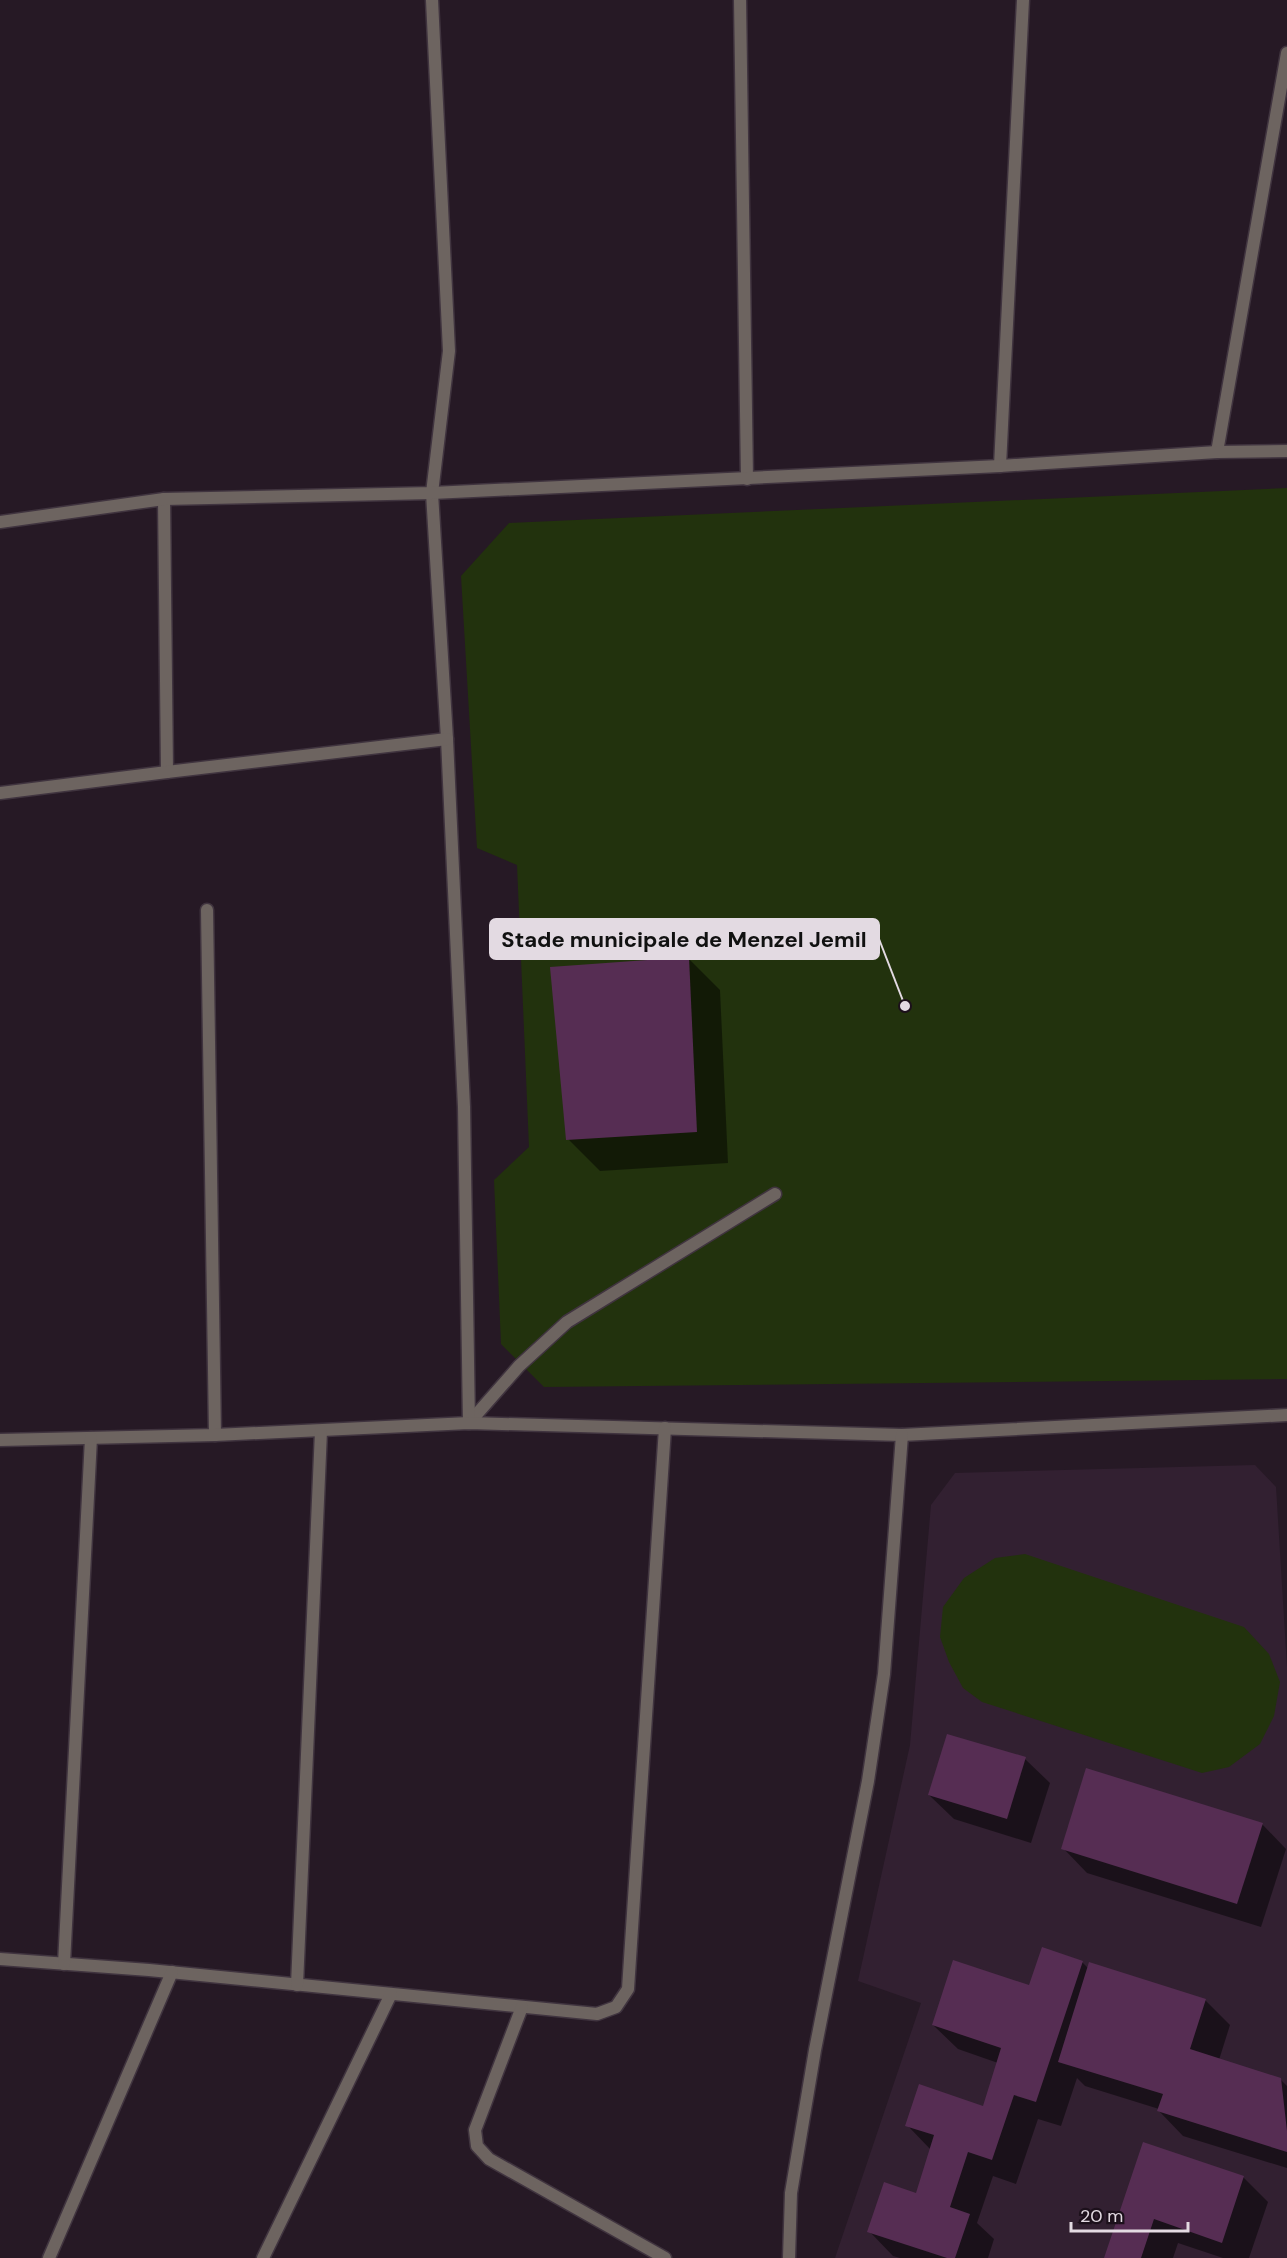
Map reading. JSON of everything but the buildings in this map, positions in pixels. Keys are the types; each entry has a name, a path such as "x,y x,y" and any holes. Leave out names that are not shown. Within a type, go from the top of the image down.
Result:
{"street":[{"path":"432,0 449,351 432,493 447,740 464,1107 469,1423"},
{"path":"740,0 747,479"},
{"path":"1000,466 1023,0"},
{"path":"1217,452 1287,53"},
{"path":"0,522 164,499 432,493 1000,466 1217,452 1287,451"},
{"path":"164,499 167,772"},
{"path":"0,793 447,740"},
{"path":"207,910 215,1435"},
{"path":"469,1423 519,1366 567,1322 775,1194"},
{"path":"0,1440 215,1435 469,1423 902,1435 1287,1415"},
{"path":"0,1959 172,1972 597,2014 616,2007 628,1989 665,1428"},
{"path":"297,1984 321,1431"},
{"path":"789,2258 793,2182 815,2050 868,1782 884,1674 902,1435"},
{"path":"64,1964 91,1438"},
{"path":"49,2258 172,1972"},
{"path":"263,2258 391,1994"},
{"path":"522,2007 475,2130 477,2146 489,2158 665,2258"}],"shaded area":[{"path":"1255,1465 1276,1487 1287,1667 1287,2258 835,2258 921,2003 858,1981 910,1745 931,1505 955,1473"}],"green space":[{"path":"1287,488 1287,1379 544,1387 501,1344 494,1180 529,1147 517,865 477,848 461,576 509,523"},
{"path":"1025,1554 1244,1627 1269,1654 1280,1682 1274,1716 1260,1744 1229,1767 1202,1773 982,1702 963,1688 949,1662 940,1637 943,1607 964,1578 995,1558"}],"place":[{"name":"Stade municipale de Menzel Jemil","path":"905,1006"}]}
